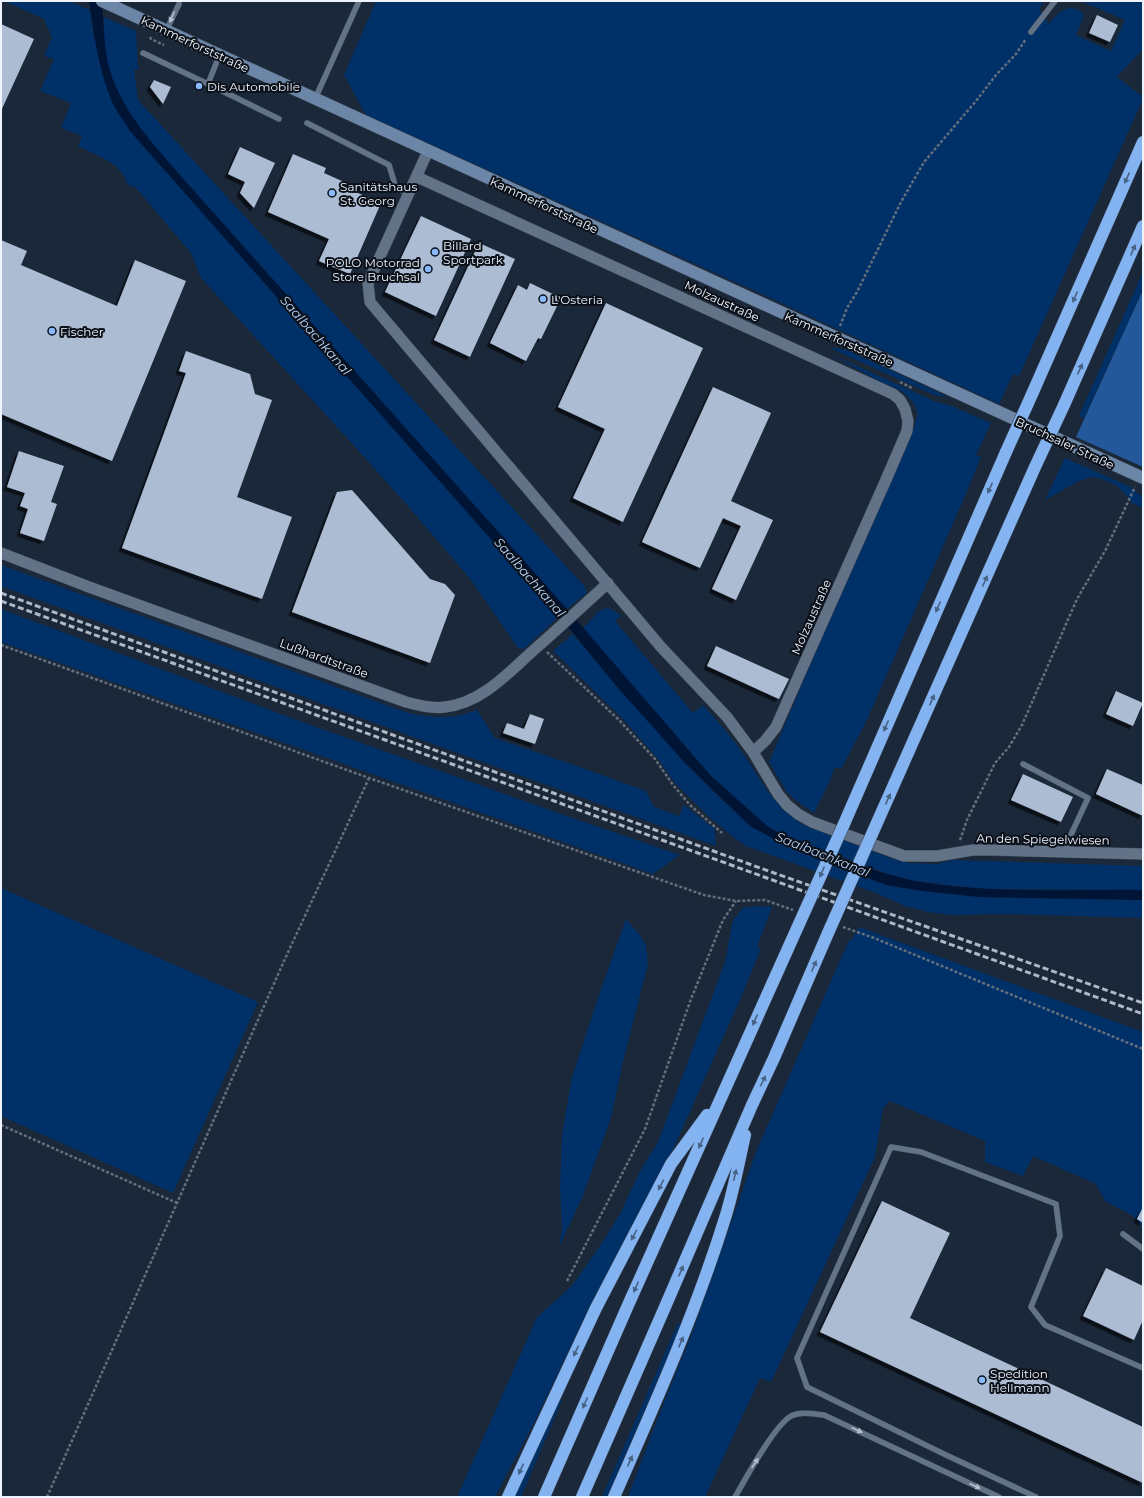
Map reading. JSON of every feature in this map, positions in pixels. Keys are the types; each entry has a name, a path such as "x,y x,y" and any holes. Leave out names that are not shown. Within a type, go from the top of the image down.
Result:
{"highway":[{"path":"544,1497 626,1310 844,824 1143,142"},
{"path":"582,1497 752,1105 833,929 872,834 1143,226"},
{"path":"508,1497 596,1308 671,1164 722,1095"},
{"path":"614,1497 685,1333 703,1285 727,1213 752,1105"}],"street":[{"name":"Kammerforststraße","path":"105,3 987,407"},
{"path":"428,152 368,283 370,302 661,646 727,717 753,752"},
{"name":"Molzaustraße","path":"416,176 894,394 906,410 908,421 907,432 776,727 766,741 753,752"},
{"name":"Bruchsaler Straße","path":"987,407 1139,482"},
{"name":"Lußhardtstraße","path":"1,553 111,595 419,706 445,707 464,702 490,688 608,584"},
{"name":"An den Spiegelwiesen","path":"753,752 778,794 787,805 798,814 812,822 904,856 937,856 973,850 1143,854"}],"lane":[{"path":"315,99 359,1"},
{"path":"1031,32 1055,1"},
{"path":"166,31 179,4"},
{"path":"143,52 279,119"},
{"path":"208,84 219,56"},
{"path":"307,123 389,165 396,188 409,194"},
{"path":"1023,764 1088,798 1068,841 1066,852"},
{"path":"1036,1497 807,1387 797,1358 891,1147 921,1152 1056,1204 1060,1236 1031,1307 1045,1325 1143,1368"},
{"path":"1123,1234 1143,1249"},
{"path":"735,1497 782,1423 792,1416 804,1413 824,1415 999,1497"}],"path":[{"path":"835,338 847,308 901,202 924,162 1016,54 1031,32"},
{"path":"954,854 967,820 995,763 1009,747 1022,725 1077,599 1105,551 1139,482"},
{"path":"1,645 369,778 704,895 736,901 765,900 794,910"},
{"path":"540,645 619,720 655,759 673,786 690,805 722,832"},
{"path":"47,1497 284,961 369,778"},
{"path":"567,1281 645,1129 691,999 723,920 736,901"},
{"path":"833,929 880,941 1143,1049"},
{"path":"1,1125 177,1203"}],"shaded area":[{"path":"4,1 69,1 90,10 94,37 130,131 559,616 524,649 518,648 471,580 407,505 201,278 191,253 136,188 127,184 120,170 114,165 100,156 78,146 82,136 61,128 71,103 40,91 54,59 44,56 52,38 44,19"},
{"path":"376,1 1045,1 1039,9 1049,24 1060,12 1065,9 1074,8 1084,15 1076,35 1111,51 1125,20 1081,1 1143,1 1143,49 1117,77 1143,97 1143,99 1019,376 1013,374 999,404 766,296 366,115 344,75"},
{"path":"104,17 136,31 138,70 134,70 138,100 585,587 587,593 567,609 154,145 139,127 116,88 109,67 105,43"},
{"path":"1143,272 1143,290 1084,418 1079,416"},
{"path":"1143,290 1143,467 1076,437"},
{"path":"832,349 847,350 950,398 934,395"},
{"path":"830,354 934,401 954,407 991,423 976,455 981,457 965,496 866,722 841,769 835,767 814,813 787,792 769,762 912,433 918,413 914,403 903,392 875,379"},
{"path":"1065,458 1130,487 1143,498 1143,508 1132,503 1116,485 1102,479 1091,477 1079,481 1045,500"},
{"path":"1,565 408,713 426,716 450,717 477,710 495,738 646,791 654,807 679,816 684,805 715,829 716,846 1,586"},
{"path":"608,608 621,616 615,621 693,713 703,705 735,742 774,799 782,808 804,825 890,858 910,863 937,864 952,860 1143,866 1143,890 981,889 915,881 888,874 780,834 767,826 711,776 583,628 600,610"},
{"path":"1,609 305,723 680,855 653,874 1,642"},
{"path":"573,634 619,689 710,788 750,826 791,848 886,885 923,891 980,897 1143,900 1143,918 1008,914 951,915 928,912 905,906 876,893 746,846 707,815 675,783 658,759 622,718 553,651"},
{"path":"1,888 258,1002 173,1193 1,1116"},
{"path":"758,906 772,907 757,947 761,948 743,993 675,1145 591,1304 535,1421 495,1497 457,1497 537,1317 572,1286 604,1240 621,1212 640,1171 658,1142 725,962 733,920 743,908"},
{"path":"626,919 640,935 646,945 648,964 622,1066 611,1118 582,1198 559,1247 562,1229 560,1188 562,1135 572,1077"},
{"path":"859,927 1143,1032 1143,1228 1133,1216 1105,1201 1096,1184 1033,1156 1023,1176 985,1162 985,1141 890,1101 883,1108 875,1157 771,1382 760,1378 705,1497 628,1497 694,1328 756,1152 849,940 851,941"},
{"path":"678,1323 682,1324 607,1497 602,1497"},
{"path":"559,1398 562,1400 521,1497 515,1497"}],"water":[{"name":"Saalbachkanal","path":"89,1 101,1 106,54 110,71 116,87 132,116 152,143 567,609 711,776 767,826 794,841 839,858 869,869 915,881 972,888 1029,890 1143,890 1143,900 980,897 923,891 886,885 791,848 750,826 685,763 619,689 559,616 130,131 113,104 108,92 95,41"}],"building":[{"path":"1097,15 1118,25 1110,42 1089,33"},
{"path":"1,24 34,39 1,111"},
{"path":"154,80 171,87 163,104 150,87"},
{"path":"240,147 275,163 254,208 240,193 245,182 228,174"},
{"path":"293,154 326,168 324,173 353,186 351,190 381,203 350,274 319,261 329,239 268,212"},
{"path":"421,216 471,239 436,316 385,292"},
{"path":"1,240 27,251 21,265 117,306 135,260 186,281 112,461 1,414"},
{"path":"479,243 515,259 470,357 434,340"},
{"path":"530,283 561,298 541,339 538,338 526,361 490,343 518,285 527,290"},
{"path":"606,303 703,348 623,522 573,498 605,429 558,407"},
{"path":"186,351 250,374 255,394 272,400 237,497 292,517 262,599 122,548 186,373 179,371"},
{"path":"713,387 771,413 731,501 773,520 736,600 712,589 741,526 723,518 700,568 642,542"},
{"path":"19,451 64,466 51,502 57,504 44,541 20,533 28,509 20,506 25,493 7,487"},
{"path":"352,490 430,579 445,584 455,595 430,663 292,612 337,492"},
{"path":"716,646 789,679 779,699 707,666"},
{"path":"1116,691 1143,703 1133,726 1106,714"},
{"path":"530,714 544,719 535,744 503,733 507,723 524,729"},
{"path":"1107,769 1143,785 1143,816 1096,794"},
{"path":"1023,774 1073,797 1061,822 1011,800"},
{"name":"Spedition Hellmann","path":"882,1201 950,1233 910,1318 1143,1427 1143,1483 820,1332"},
{"path":"1143,1207 1143,1223 1137,1219"},
{"path":"1106,1268 1143,1286 1143,1320 1134,1340 1083,1316"}],"railway":[{"path":"1,593 774,873 1143,1003"},
{"path":"1,601 1143,1014"}],"place":[{"name":"Dis Automobile","path":"199,86"},
{"name":"Sanitätshaus St. Georg","path":"332,193"},
{"name":"Billard Sportpark","path":"435,252"},
{"name":"POLO Motorrad Store Bruchsal","path":"428,269"},
{"name":"L'Osteria","path":"543,299"},
{"name":"Fischer","path":"52,331"},
{"name":"Spedition Hellmann","path":"982,1380"}]}
